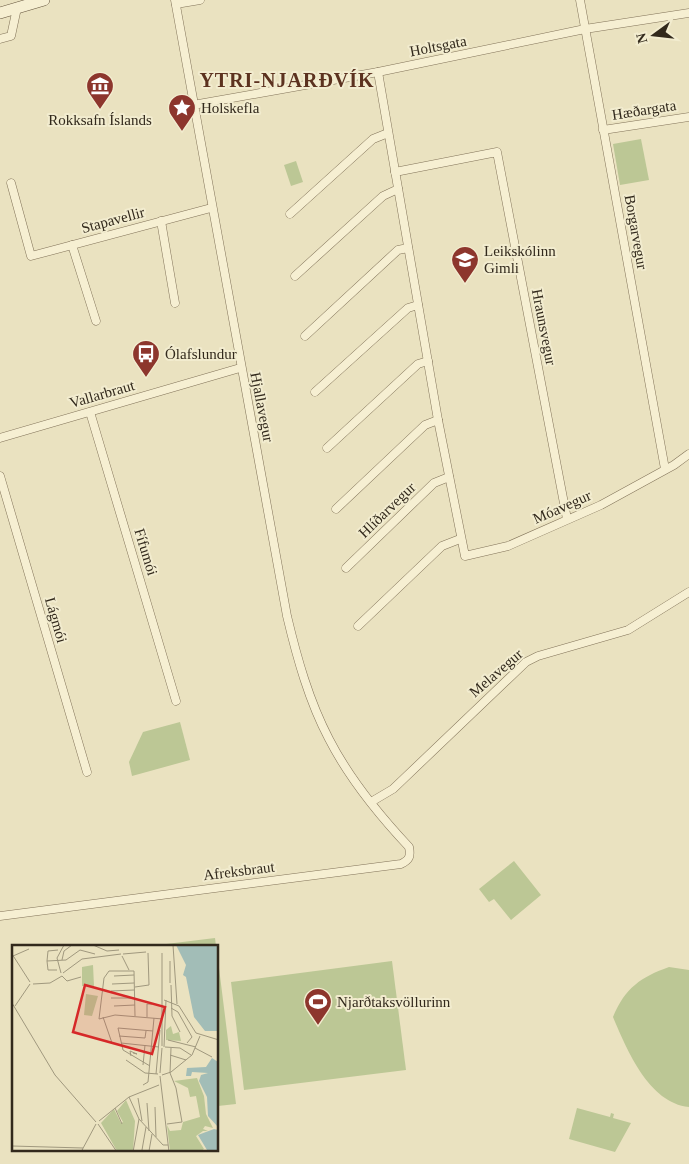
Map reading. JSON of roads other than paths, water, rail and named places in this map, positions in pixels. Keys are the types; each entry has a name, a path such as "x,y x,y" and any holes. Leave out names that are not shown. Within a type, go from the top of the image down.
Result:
{"main road":[{"path":"0,13 44,0"}],"street":[{"path":"175,2 200,0"},
{"name":"Borgarvegur","path":"580,0 665,469"},
{"name":"Hjallavegur","path":"175,2 240,368 287,616 308,689 329,739 372,802"},
{"path":"0,39 11,36 17,8"},
{"name":"Holtsgata","path":"193,106 378,72 585,29 689,13"},
{"path":"358,626 442,546 460,539 378,72"},
{"name":"Hæðargata","path":"604,130 689,117"},
{"path":"290,214 373,139 388,133"},
{"name":"Hraunsvegur","path":"395,172 497,152 567,519"},
{"name":"Stapavellir","path":"11,183 32,256 211,208"},
{"path":"295,276 383,196 398,189"},
{"name":"Stapavellir","path":"161,221 175,303"},
{"name":"Stapavellir","path":"72,245 96,321"},
{"path":"305,336 398,250 408,248"},
{"path":"315,392 408,308 418,305"},
{"path":"328,448 418,364 428,361"},
{"name":"Vallarbraut","path":"0,438 240,368"},
{"name":"Fífumói","path":"90,412 176,700"},
{"path":"336,509 425,425 438,420"},
{"name":"Móavegur","path":"460,539 465,556 508,546 624,493 689,454"},
{"name":"Lágmói","path":"0,476 86,772"},
{"name":"Hlíðarvegur","path":"346,568 434,483 449,477"},
{"name":"Melavegur","path":"372,802 393,789 526,662 538,656 628,630 689,592"},
{"name":"Afreksbraut","path":"0,916 401,864 408,861 410,855 409,847 372,802"}],"place":[{"name":"Rokksafn Íslands","path":"100,110"},
{"name":"Holskefla","path":"182,132"},
{"name":"Leikskólinn Gimli","path":"465,284"},
{"name":"Ólafslundur","path":"146,378"},
{"name":"Njarðtaksvöllurinn","path":"318,1026"}],"district":[{"name":"YTRI-NJARÐVÍK","path":"287,80"}]}
